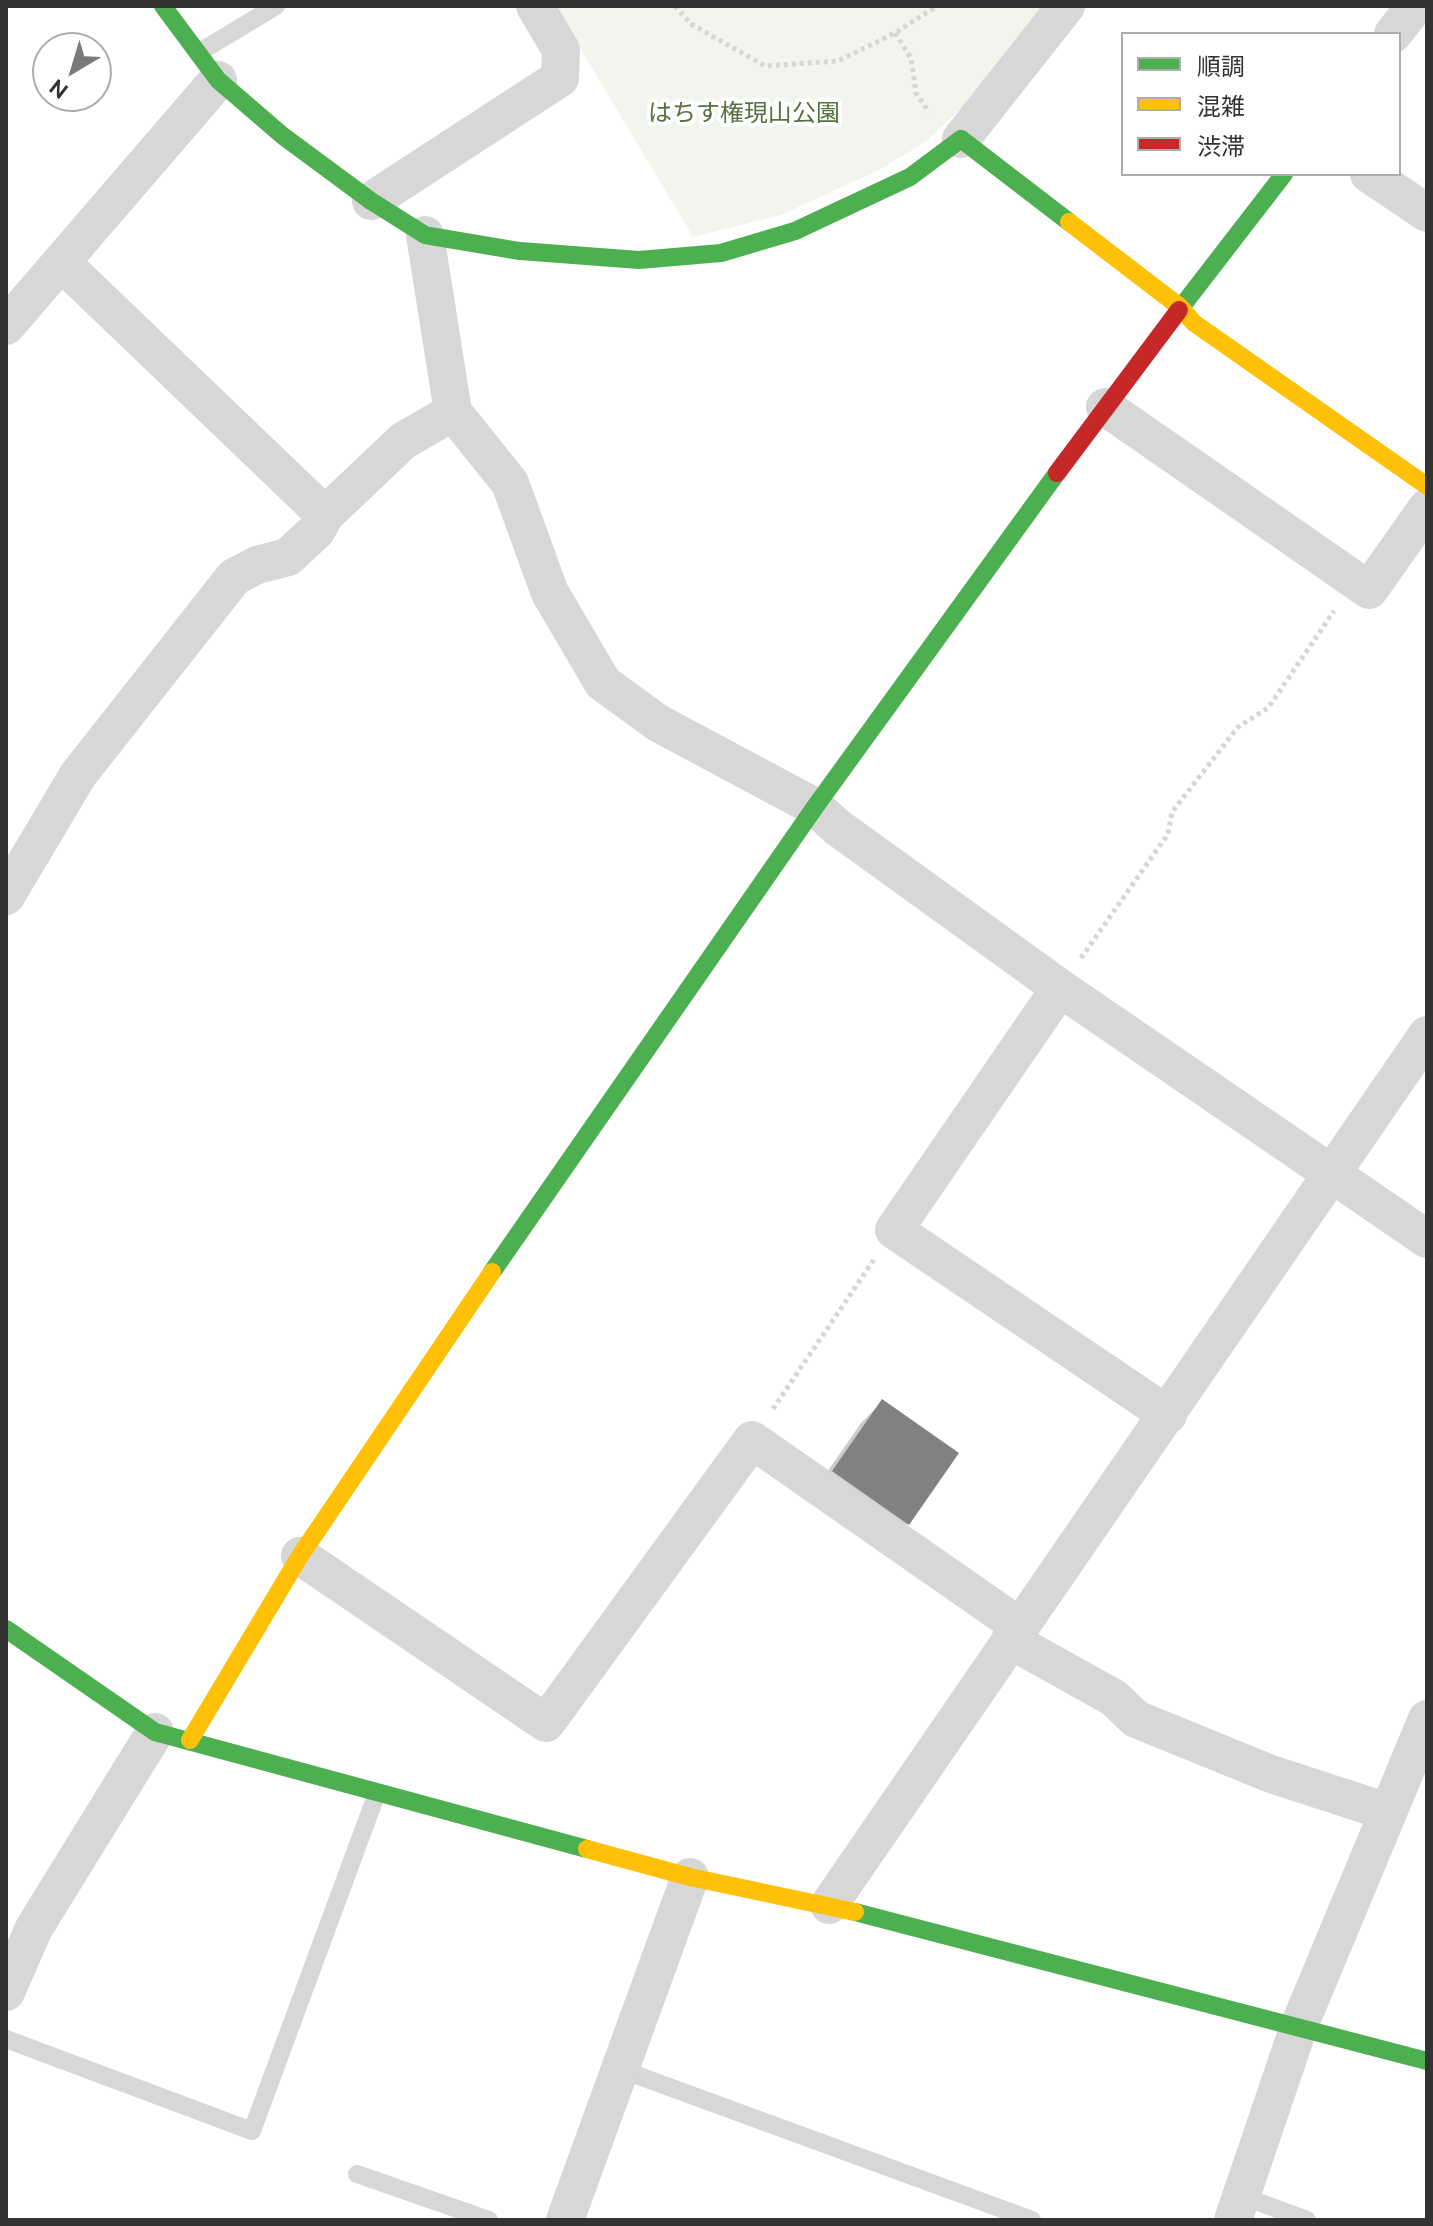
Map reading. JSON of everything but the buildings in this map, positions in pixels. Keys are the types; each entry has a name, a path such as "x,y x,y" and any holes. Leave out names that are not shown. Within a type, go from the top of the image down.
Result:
{"street":[{"path":"163,6 208,67 283,136 371,201 425,235 520,251 639,260 721,253 795,231 910,177 956,143 1066,6"},
{"path":"371,201 560,78 561,50 535,6"},
{"path":"1395,32 1415,6"},
{"path":"12,307 61,262 208,67"},
{"path":"956,143 1180,307 1194,323 1427,486"},
{"path":"6,1992 34,1928 300,1556 414,1385 815,807 1105,407 1282,176"},
{"path":"1372,176 1427,213"},
{"path":"425,235 453,412 510,483 550,593 603,683 658,723 815,807 837,827 1060,988 1427,1239"},
{"path":"61,262 325,515"},
{"path":"1105,407 1369,590 1427,508"},
{"path":"6,896 78,775 234,577 257,565 288,557 317,530 325,515 403,441 453,412"},
{"path":"1060,988 894,1230 1168,1415"},
{"path":"829,1905 1427,1035"},
{"path":"300,1556 546,1723 752,1440 1014,1633 1114,1698 1136,1719 1271,1774 1388,1812"},
{"path":"13,1643 173,1736 690,1877 829,1905 1427,2061"},
{"path":"1237,2208 1299,2026 1427,1719"},
{"path":"565,2220 690,1877"}],"lane":[{"path":"208,67 276,6"},
{"path":"6,2039 252,2131 377,1793"},
{"path":"620,2069 1032,2220"},
{"path":"357,2174 489,2220"},
{"path":"1237,2208 1307,2220"}],"path":[{"path":"675,6 691,24 765,66 838,61 895,33 937,6"},
{"path":"895,33 911,58 916,93 956,143"},
{"path":"1060,988 1168,834 1172,812 1238,727 1268,708 1355,580"},
{"path":"752,1440 894,1230"}],"green space":[{"name":"はちす権現山公園","path":"555,6 1045,6 968,102 924,143 879,170 781,215 693,237"}],"traffic: fast":[{"path":"163,6 218,80 283,136 371,201 425,235 520,251 639,260 721,253 795,231 910,177 961,139 1069,222"},
{"path":"1179,310 1282,176"},
{"path":"492,1272 815,807 1057,473"},
{"path":"6,1629 155,1732 587,1849"},
{"path":"855,1912 1427,2061"}],"traffic: slow":[{"path":"1069,222 1180,307 1194,323 1427,486"},
{"path":"190,1740 300,1556 492,1272"},
{"path":"587,1849 690,1877 855,1912"}],"traffic: jam":[{"path":"1057,473 1179,310"}]}
